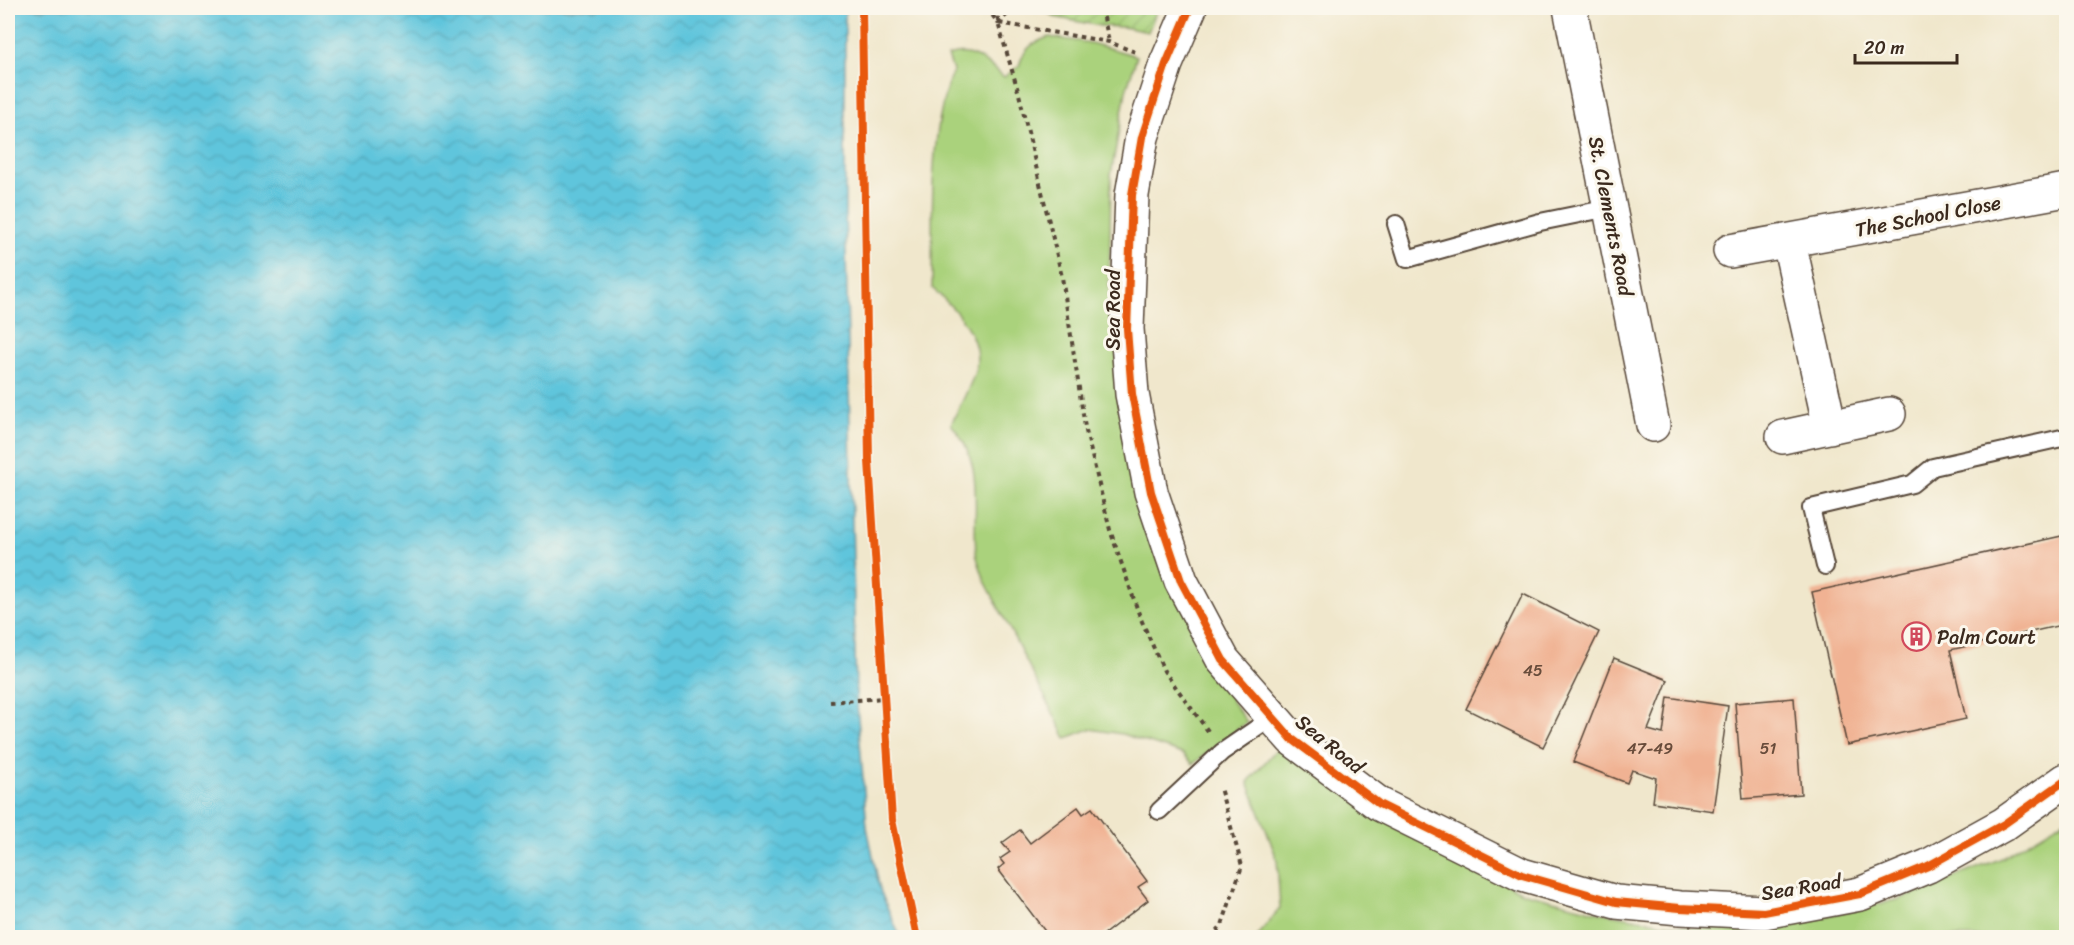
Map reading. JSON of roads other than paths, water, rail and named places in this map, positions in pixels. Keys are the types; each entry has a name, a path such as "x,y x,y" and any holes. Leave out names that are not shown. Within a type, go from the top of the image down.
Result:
{"street":[{"name":"Sea Road","path":"1190,8 1166,64 1142,137 1132,195 1127,329 1132,394 1152,492 1181,581 1223,660 1292,739 1379,804 1522,875 1616,902 1680,908 1764,912 1860,894 1928,866 2004,824 2067,780"},
{"name":"St. Clements Road","path":"1570,8 1653,425"},
{"name":"The School Close","path":"1730,251 2067,190"},
{"path":"1789,242 1830,427"},
{"path":"1783,437 1889,414"}],"lane":[{"path":"1396,224 1407,259 1540,222 1609,208"},
{"path":"1825,566 1811,508 1912,484 1933,467 2067,438"},
{"path":"1160,811 1222,752 1273,717"}],"water":[{"path":"8,8 845,8 845,208 856,693 867,827 880,890 900,937 8,937"}],"place":[{"name":"Palm Court","path":"1916,637"}]}
